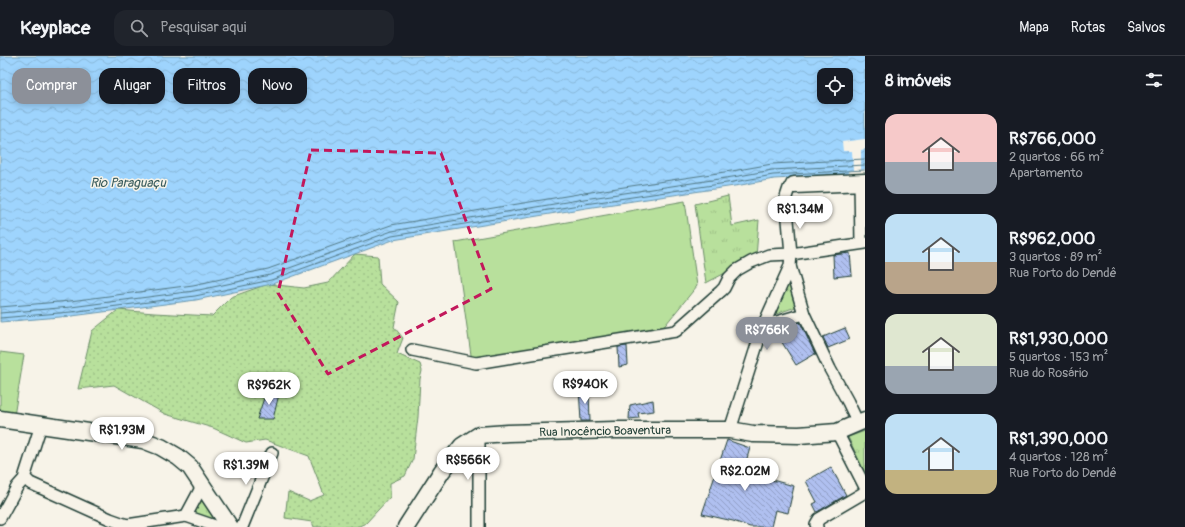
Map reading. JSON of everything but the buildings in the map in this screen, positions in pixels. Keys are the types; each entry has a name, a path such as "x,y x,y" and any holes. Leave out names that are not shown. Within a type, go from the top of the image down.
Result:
{"street":[{"path":"412,350 476,363 676,331 721,291 729,278 737,270 751,262 769,255 791,254 863,243 862,183 794,185 789,188 786,197 791,254 790,266 763,326 730,430"},
{"path":"790,266 804,314 830,370 861,422"},
{"path":"763,326 804,314"},
{"path":"0,419 143,440 155,445 178,457 190,468 202,486 219,527"},
{"name":"Rua Inocêncio Boaventura","path":"479,435 615,430 730,430 753,434 799,435 837,432 861,422"},
{"path":"0,518 25,476 41,425"},
{"path":"818,523 864,485 837,432"},
{"path":"406,527 442,471 462,446 479,435"},
{"path":"479,435 479,527"},
{"path":"242,527 272,453"},
{"path":"25,476 30,483 110,520 127,526 186,516 219,527"},
{"path":"186,516 202,486"}],"highlighted area":[{"path":"311,150 441,153 491,289 328,374 278,293"}],"green space":[{"path":"728,196 732,226 759,220 756,257 706,283 695,204"},
{"path":"685,201 697,286 662,329 472,362 455,242"},
{"path":"355,254 378,256 380,284 399,302 394,327 403,338 397,354 420,364 422,371 413,459 405,476 390,483 390,497 366,523 357,527 314,527 312,522 285,518 288,492 309,501 324,495 309,456 265,440 246,443 213,428 165,414 114,385 78,389 92,331 118,310 212,316 231,297 268,284 304,288 328,283"},
{"path":"787,281 801,305 776,314"},
{"path":"0,352 24,355 14,416 0,414"},
{"path":"865,431 865,473 848,437"},
{"path":"199,497 218,521 193,512"}],"water":[{"name":"Rio Paraguaçu","path":"0,56 865,56 865,174 774,179 393,240 272,284 196,300 72,316 0,322"}],"pier":[{"path":"865,139 865,149 861,150 861,170 865,169 865,176 849,177 848,171 853,170 852,151 843,151 842,142"}]}
